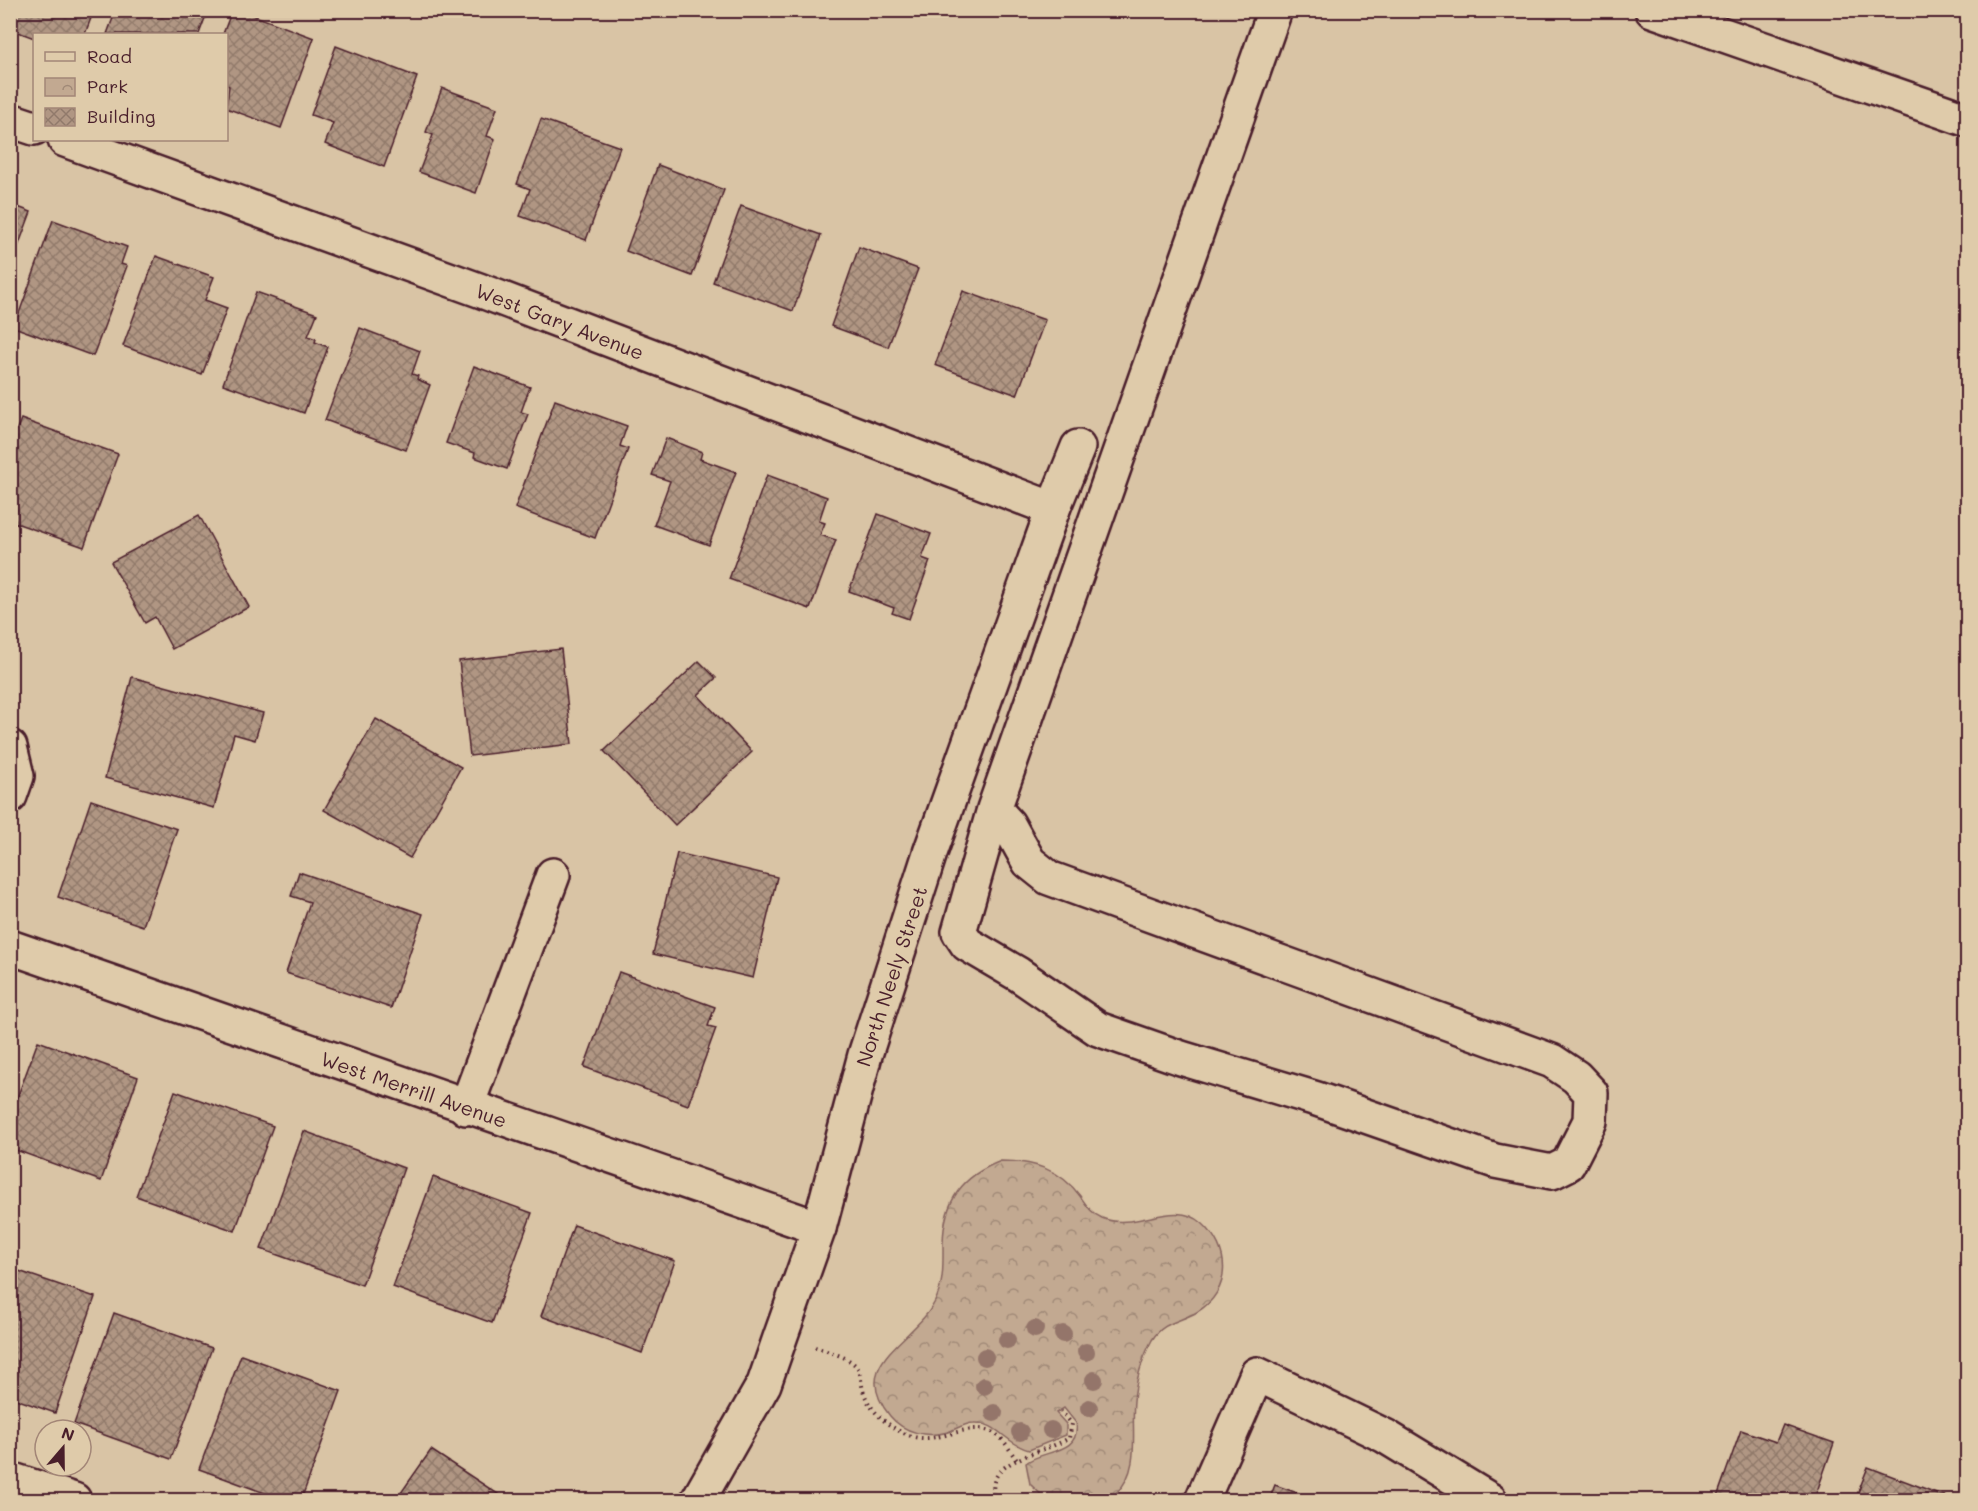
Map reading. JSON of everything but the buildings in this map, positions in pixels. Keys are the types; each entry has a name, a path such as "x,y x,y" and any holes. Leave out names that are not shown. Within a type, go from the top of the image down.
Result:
{"street":[{"path":"994,809 1008,824 1029,862 1049,878 1552,1061 1576,1077 1591,1093 1590,1121 1568,1164 1552,1172 1495,1161 1317,1099 1181,1058 1098,1029 1018,974 967,944 959,932 994,809 1275,10"},
{"path":"1652,10 1968,120"},
{"path":"10,120 33,128"},
{"name":"West Gary Avenue","path":"68,141 479,290 1053,509"},
{"name":"North Neely Street","path":"698,1500 764,1384 819,1228 865,1055 930,853 1053,509 1078,447"},
{"path":"10,747 17,776 10,796"},
{"path":"466,1107 553,875"},
{"name":"West Merrill Avenue","path":"10,947 819,1228"},
{"path":"1202,1500 1257,1374 1385,1436 1491,1500"},
{"path":"10,1479 74,1500"}],"path":[{"path":"781,1335 840,1357 858,1368 870,1408 912,1437 937,1438 965,1430 983,1429 998,1436 1017,1460"},
{"path":"993,1500 994,1481 1002,1468 1017,1460 1055,1447 1069,1438 1072,1424 1061,1411"}],"green space":[{"path":"1001,1161 1035,1165 1055,1173 1072,1187 1095,1214 1102,1218 1128,1221 1167,1214 1191,1216 1212,1233 1222,1257 1224,1269 1217,1293 1197,1312 1162,1329 1149,1346 1140,1370 1135,1394 1133,1449 1129,1473 1117,1492 1102,1500 1084,1502 1047,1500 1030,1484 1026,1463 1059,1450 1073,1441 1076,1423 1064,1408 1056,1413 1066,1424 1066,1435 1029,1450 982,1424 967,1424 940,1434 916,1433 896,1422 878,1397 876,1380 881,1365 890,1352 928,1312 937,1297 942,1277 944,1228 952,1202 966,1182 987,1167"}]}
